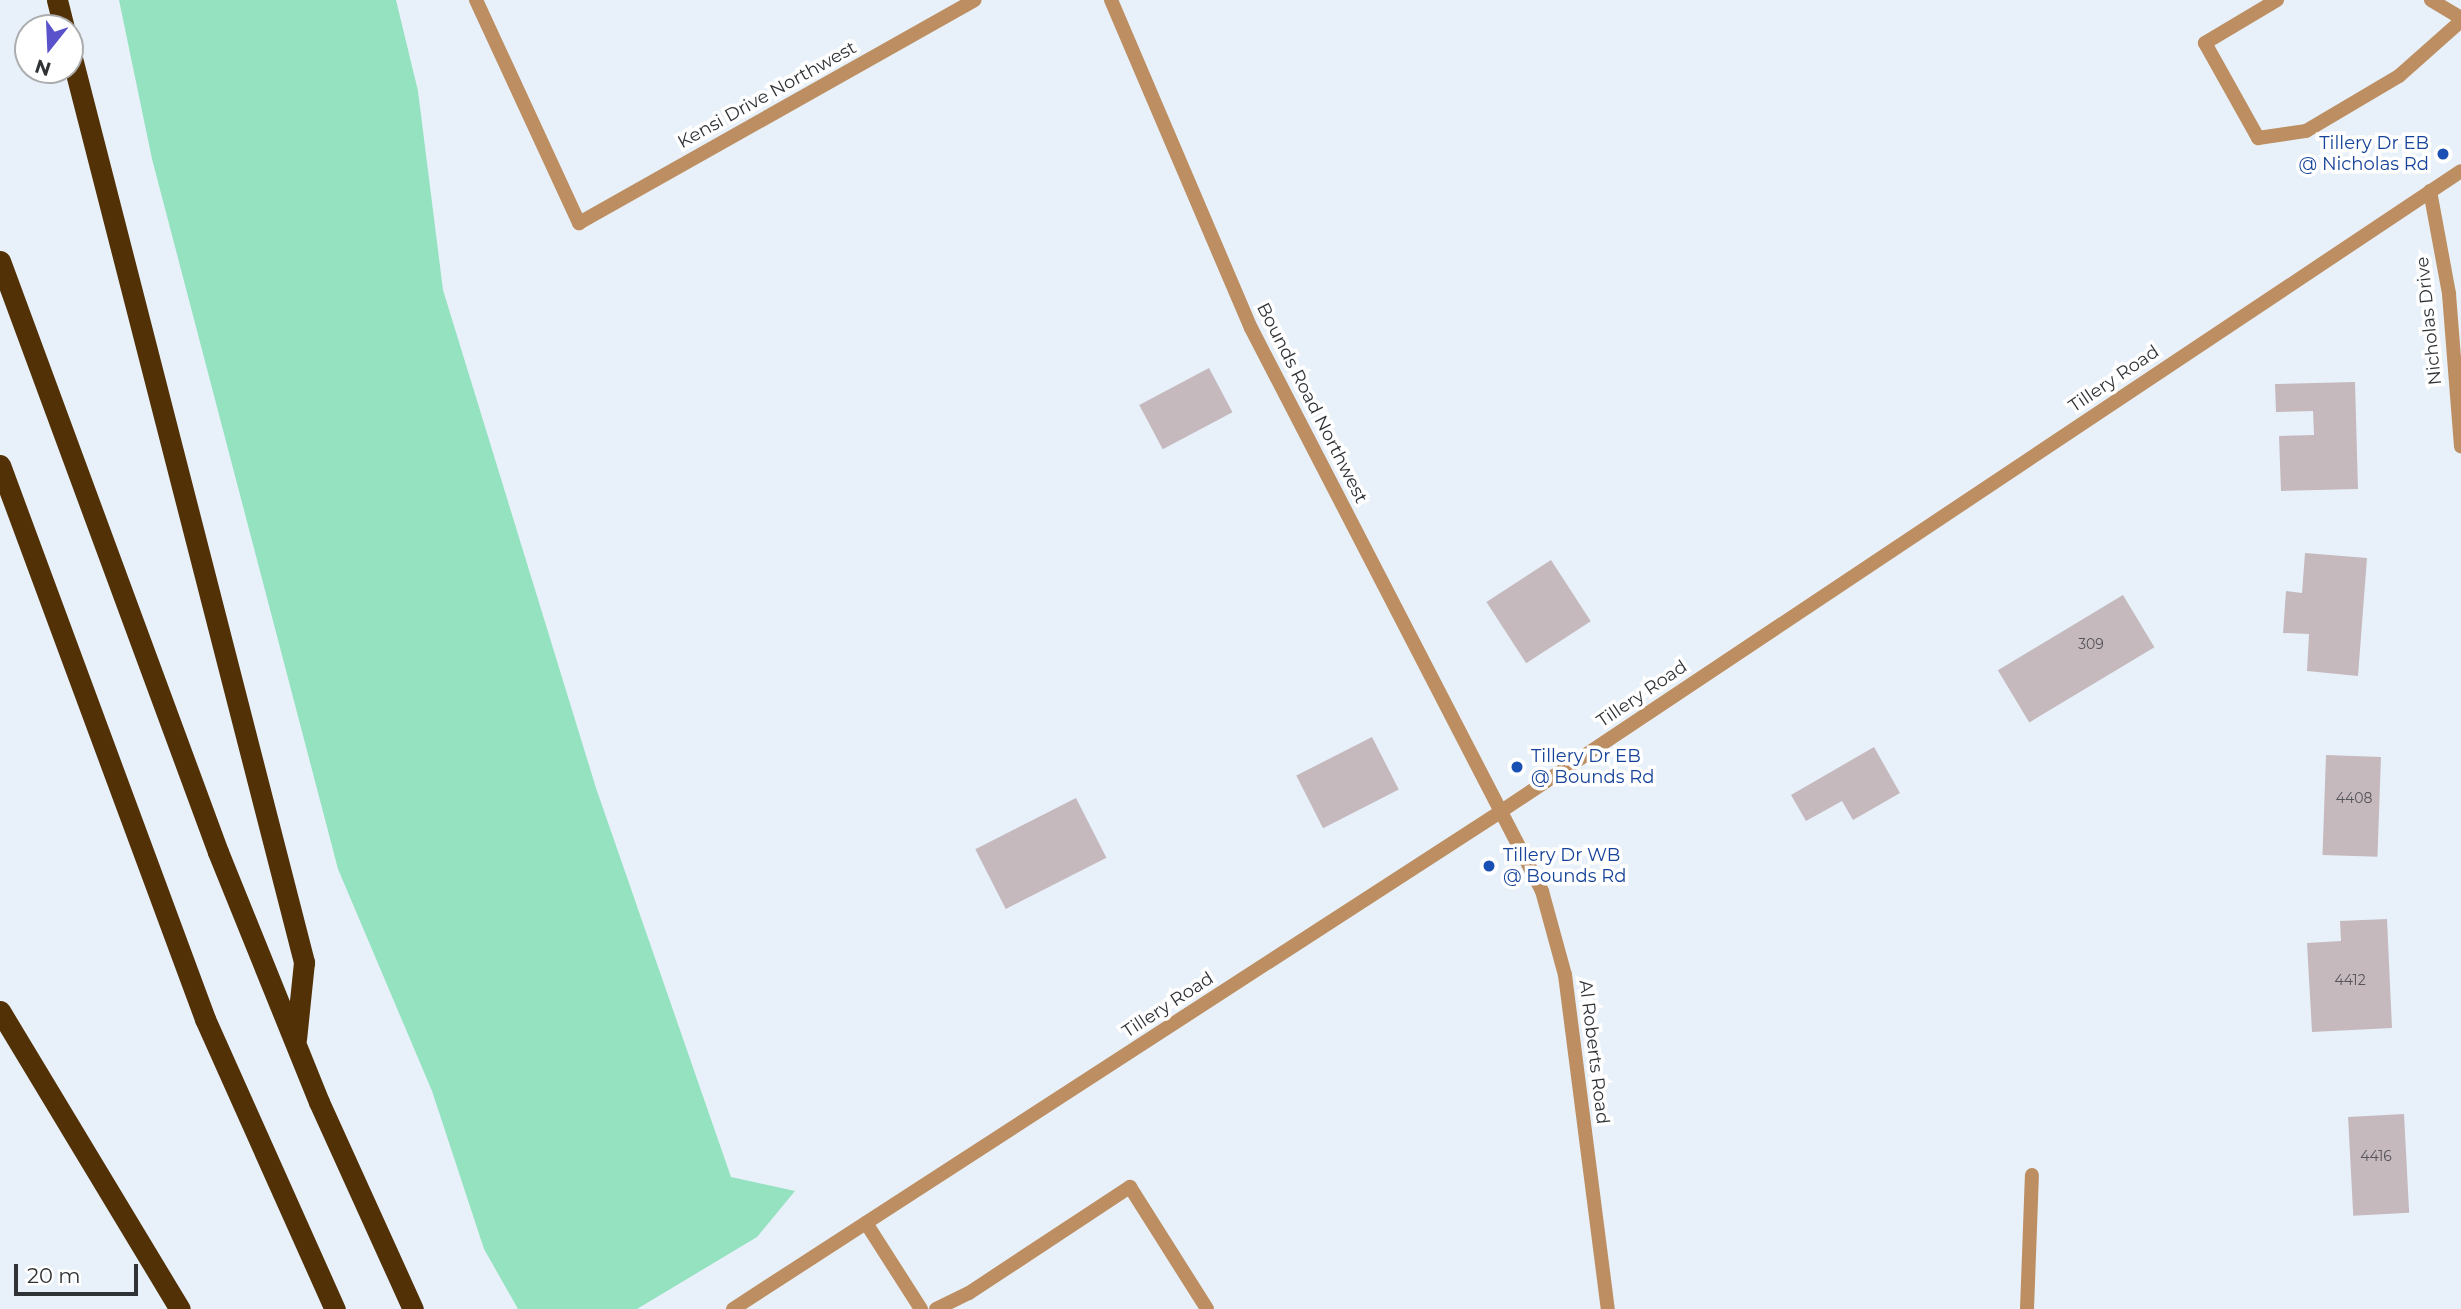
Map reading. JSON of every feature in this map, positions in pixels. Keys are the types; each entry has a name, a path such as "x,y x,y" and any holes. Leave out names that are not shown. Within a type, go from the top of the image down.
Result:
{"highway":[{"path":"79,84 304,962 295,1045"},
{"path":"0,261 218,852 295,1045 413,1309"},
{"path":"0,465 205,1019 335,1309"},
{"path":"0,1011 180,1309"}],"street":[{"name":"Kensi Drive Northwest","path":"476,0 579,223 974,0"},
{"name":"Bounds Road Northwest","path":"1111,0 1251,328 1500,813"},
{"path":"2277,0 2205,43 2258,138 2306,131 2399,76 2461,19 2431,0"},
{"name":"Tillery Road","path":"733,1309 1500,813 2461,171"},
{"name":"Nicholas Drive","path":"2430,191 2449,294 2461,447"},
{"name":"Al Roberts Road","path":"1500,813 1542,891 1565,975 1608,1309"},
{"path":"2027,1309 2032,1175"},
{"path":"936,1309 969,1293 1130,1187 1207,1309"},
{"path":"866,1223 921,1309"}],"green space":[{"path":"119,0 396,0 418,91 443,290 596,788 731,1177 795,1191 757,1237 637,1309 518,1309 484,1249 432,1091 338,869 152,159"}],"building":[{"path":"1209,368 1232,412 1163,449 1139,405"},
{"path":"2355,382 2358,489 2281,491 2279,436 2314,435 2313,411 2276,412 2275,384"},
{"path":"2305,553 2367,558 2358,676 2307,671 2309,634 2283,633 2286,591 2302,593"},
{"path":"1551,560 1591,621 1526,663 1486,602"},
{"path":"2123,595 2154,647 2029,722 1998,670"},
{"path":"1372,737 1399,790 1323,828 1296,776"},
{"path":"1874,747 1900,793 1853,820 1842,801 1806,821 1791,795"},
{"path":"2326,755 2381,757 2377,857 2323,855"},
{"path":"1076,798 1106,858 1006,909 975,849"},
{"path":"2387,919 2392,1028 2312,1032 2307,943 2341,941 2340,921"},
{"path":"2404,1114 2409,1213 2353,1216 2348,1117"}],"place":[{"name":"Tillery Dr EB @ Nicholas Rd","path":"2443,154"},
{"name":"Tillery Dr EB @ Bounds Rd","path":"1517,767"},
{"name":"Tillery Dr WB @ Bounds Rd","path":"1489,866"}]}
